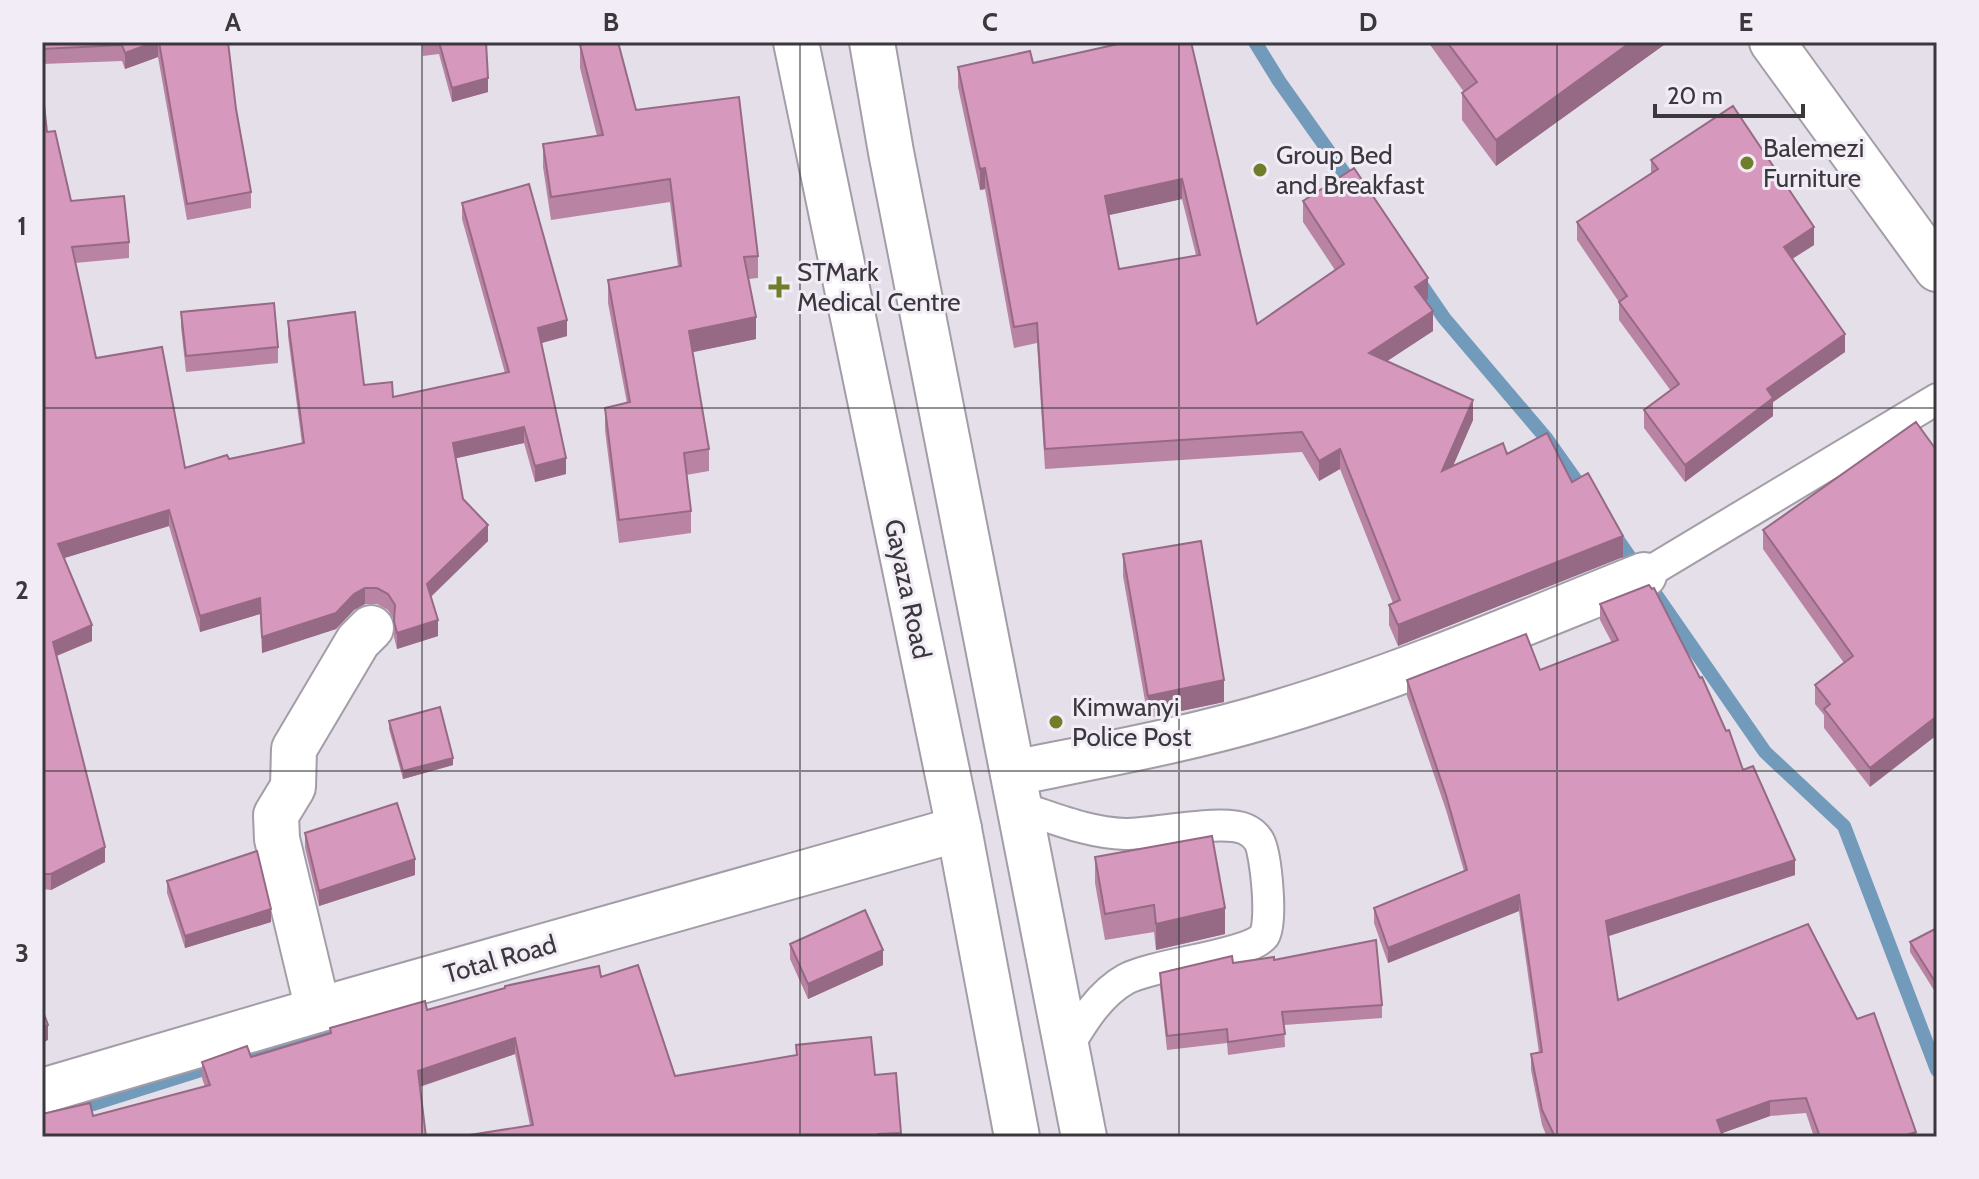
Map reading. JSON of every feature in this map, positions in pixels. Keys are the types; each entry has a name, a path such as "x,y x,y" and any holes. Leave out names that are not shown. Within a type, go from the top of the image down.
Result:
{"main road":[{"name":"Gayaza Road","path":"796,42 959,829 1017,1137"},
{"path":"872,42 1084,1137"},
{"path":"1772,42 1937,269"},
{"path":"1016,790 1178,739 1279,713 1378,680 1644,575"},
{"path":"318,1010 277,839 276,815 293,787 294,749 301,735 358,641 371,628"},
{"name":"Total Road","path":"42,1091 959,829"}],"lane":[{"path":"1644,575 1937,399"},
{"path":"1016,790 1102,832 1157,833 1231,824 1249,830 1260,842 1270,923 1263,937 1246,947 1173,963 1122,981 1085,1018 1067,1048"}],"building":[{"path":"42,42 155,42 125,53 122,45 42,49"},
{"path":"159,42 228,42 251,192 187,204"},
{"path":"439,42 486,42 488,78 452,88"},
{"path":"618,42 636,110 739,97 758,256 744,257 756,317 689,331 709,449 684,453 691,511 619,520 605,408 630,402 608,280 681,266 670,179 551,197 543,144 603,135 580,45"},
{"path":"1127,42 1191,42 1257,324 1344,264 1303,201 1354,168 1428,278 1415,287 1433,311 1369,353 1473,400 1442,471 1503,443 1507,454 1547,433 1572,482 1588,473 1623,536 1398,625 1389,605 1400,600 1340,449 1319,461 1302,432 1045,449 1037,323 1014,327 985,168 980,169 958,67 1030,51 1033,63","holes":["1182,179 1200,255 1119,269 1105,196"]},
{"path":"1447,42 1631,42 1496,140 1462,93 1477,82"},
{"path":"42,86 47,132 55,131 71,201 124,196 129,242 72,247 96,358 162,347 185,468 227,455 229,459 304,443 288,321 355,312 364,385 392,382 393,397 509,372 462,203 529,184 567,320 538,328 566,458 535,466 524,427 453,443 463,499 488,525 427,584 438,620 397,633 395,605 388,594 377,588 365,588 354,594 336,613 262,637 260,598 200,616 169,510 58,544 92,625 53,642 105,847 51,874 42,874"},
{"path":"1733,106 1814,227 1784,247 1845,334 1767,389 1773,398 1685,465 1644,410 1679,384 1619,302 1627,296 1577,222 1658,169 1651,160"},
{"path":"274,303 278,347 186,356 181,312"},
{"path":"1916,422 1937,451 1937,716 1870,768 1824,709 1830,704 1815,685 1853,656 1763,530"},
{"path":"1201,541 1224,680 1148,696 1123,554"},
{"path":"1649,585 1654,588 1702,677 1726,731 1729,730 1743,770 1753,766 1795,860 1606,921 1618,1000 1808,924 1857,1019 1874,1013 1916,1132 1900,1137 1820,1137 1806,1098 1770,1101 1717,1120 1723,1137 1555,1137 1542,1110 1531,1054 1542,1052 1519,895 1388,948 1374,908 1467,870 1446,795 1407,680 1526,634 1540,670 1618,640 1600,604"},
{"path":"440,707 453,758 403,771 389,721"},
{"path":"397,803 415,859 319,891 305,833"},
{"path":"1212,836 1225,908 1156,924 1154,905 1105,914 1095,857"},
{"path":"257,851 271,909 185,936 167,881"},
{"path":"865,910 883,950 808,984 790,944"},
{"path":"1937,928 1937,985 1910,942"},
{"path":"1376,940 1382,1005 1282,1012 1285,1034 1228,1042 1227,1029 1167,1036 1160,973 1232,956 1233,963 1274,957 1274,960"},
{"path":"638,965 675,1076 797,1055 796,1045 871,1037 875,1075 896,1073 901,1133 878,1134 878,1137 457,1137 533,1125 515,1038 418,1071 426,1137 42,1137 42,1114 90,1103 93,1116 210,1085 202,1062 247,1046 251,1057 331,1033 330,1028 425,1001 427,1010 505,986 599,966 601,977"},
{"path":"42,1009 48,1025 42,1027"}],"waterway":[{"path":"1255,42 1354,187"},
{"path":"1418,280 1444,318 1546,438 1585,493"},
{"path":"1613,533 1640,572"},
{"path":"1652,589 1765,752 1844,826 1937,1070"},
{"path":"42,1120 347,1024"}],"place":[{"name":"Balemezi Furniture","path":"1747,163"},
{"name":"Group Bed and Breakfast","path":"1260,170"},
{"name":"STMark Medical Centre","path":"779,287"},
{"name":"Kimwanyi Police Post","path":"1056,722"}]}
